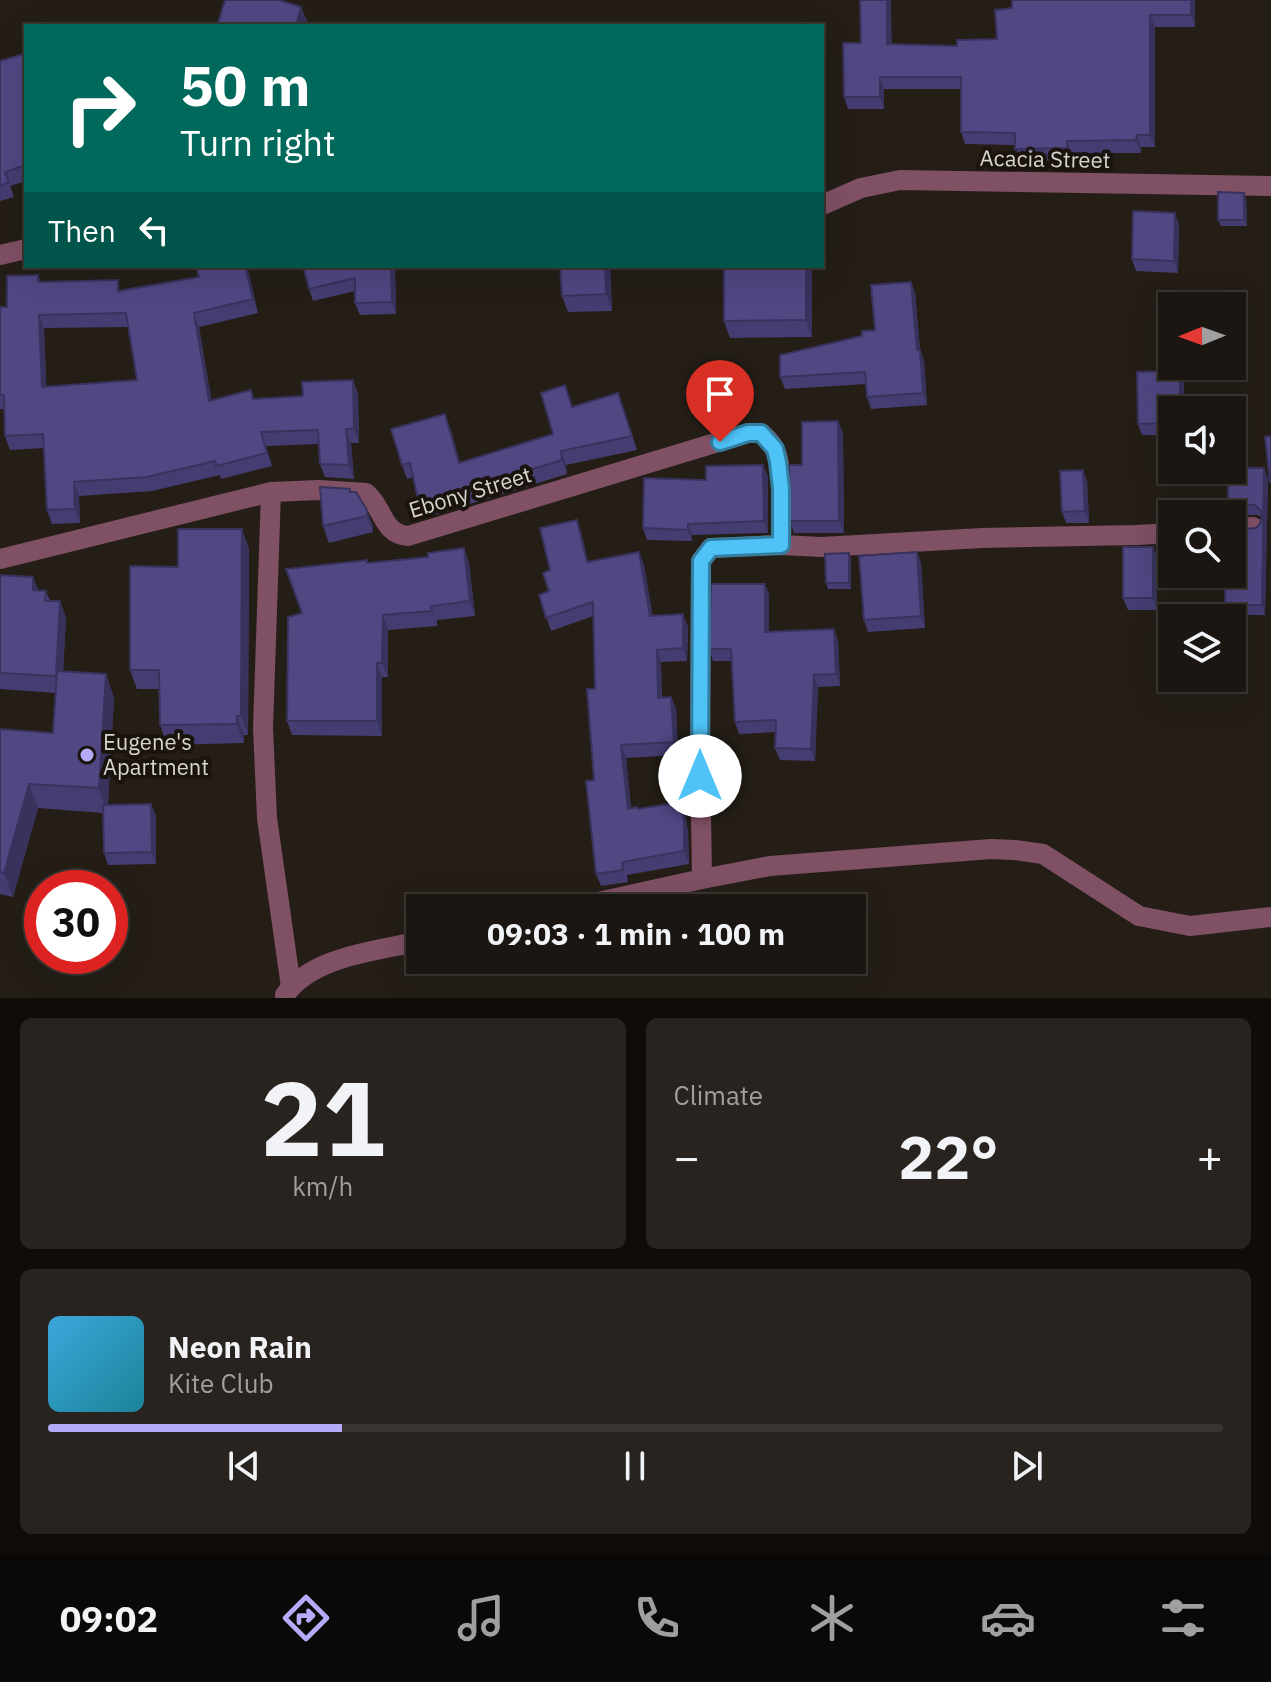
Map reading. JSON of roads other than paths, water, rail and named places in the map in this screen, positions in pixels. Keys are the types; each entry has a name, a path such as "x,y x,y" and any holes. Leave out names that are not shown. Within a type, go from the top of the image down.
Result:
{"street":[{"name":"Acacia Street","path":"824,204 861,188 900,180 1271,186"},
{"path":"0,255 24,249"},
{"name":"Ebony Street","path":"0,559 271,492 319,490 366,493 390,529 398,535 408,536 748,433 761,433 775,449 781,489 781,545"},
{"path":"271,492 264,743 267,818 287,992"},
{"path":"1246,527 1253,527"},
{"path":"702,879 701,561 711,548 822,547 982,538 1158,534"},
{"path":"634,894 770,866 991,849 1043,854 1139,916 1190,926 1271,917"},
{"path":"287,992 308,973 329,963 406,944"}],"place":[{"name":"Eugene's Apartment","path":"87,755"}]}
